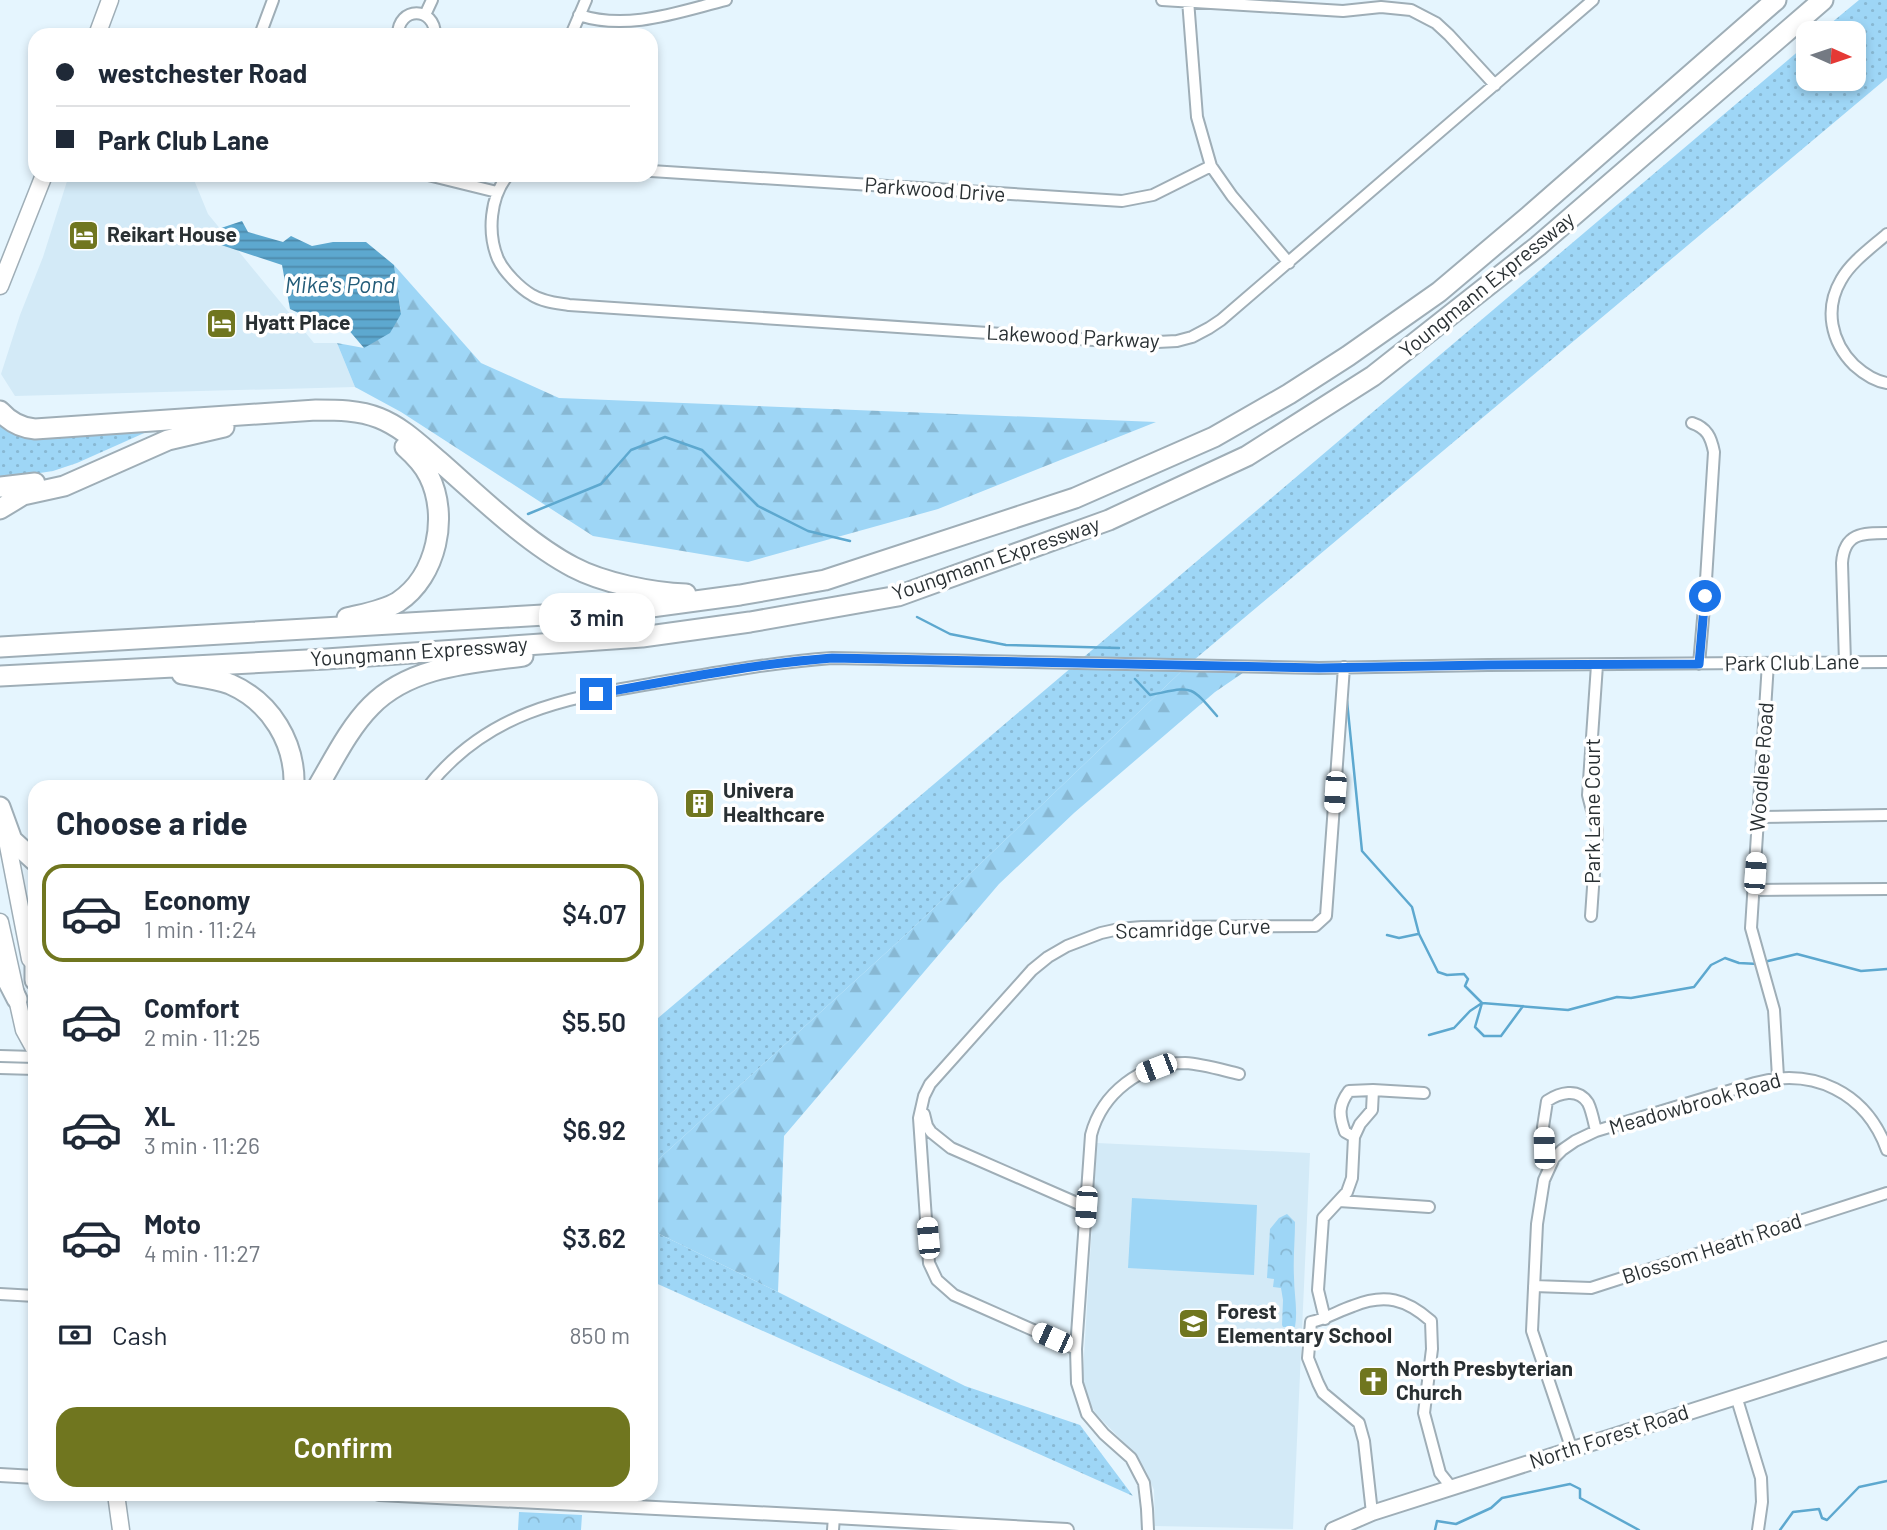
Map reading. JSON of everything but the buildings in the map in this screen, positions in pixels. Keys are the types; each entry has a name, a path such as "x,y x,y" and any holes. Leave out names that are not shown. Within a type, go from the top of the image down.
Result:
{"highway":[{"name":"Youngmann Expressway","path":"0,647 629,610 740,595 825,580 1074,498 1236,425 1348,356 1439,292 1776,0"},
{"name":"Youngmann Expressway","path":"0,676 326,659 642,637 750,622 898,596 1109,520 1247,456 1373,376 1527,255 1823,0"},
{"path":"0,411 21,426 34,429 335,410 362,413 379,418 410,436 530,539 573,568 649,590 673,594 740,595"},
{"path":"0,487 32,484 66,476 153,436 183,426 230,416"},
{"path":"0,496 23,495 64,485 168,440 220,427 334,419 377,429 406,447 429,475 438,504 437,539 431,558 418,583 396,603 304,629"},
{"path":"0,509 23,495"},
{"path":"322,780 360,719 382,696 398,685 436,670 464,664 571,650 642,637"},
{"path":"146,668 227,683 244,691 264,708 278,725 292,756 294,780"},
{"path":"0,806 12,840 28,855"},
{"path":"0,966 17,999"}],"main road":[{"path":"100,28 110,0"},
{"path":"1,278 41,182"},
{"path":"0,806 28,952"},
{"path":"0,922 24,1030 28,1037"},
{"name":"North Forest Road","path":"1333,1530 1372,1513 1887,1349"},
{"path":"117,1501 121,1530"}],"street":[{"path":"263,28 273,0"},
{"path":"425,15 432,0"},
{"path":"574,28 586,0"},
{"path":"579,15 607,22 632,21 726,0"},
{"path":"1162,0 1343,11 1381,7 1411,10 1436,23 1449,34 1494,85"},
{"name":"Lakewood Parkway","path":"498,192 493,208 494,245 498,261 520,286 544,301 569,305 1138,343 1177,341 1209,328 1593,0"},
{"path":"1188,1 1196,108 1211,166 1232,196 1289,262"},
{"path":"398,28 403,19 414,13 425,15 434,28"},
{"name":"Parkwood Drive","path":"658,171 1122,201 1153,195 1211,166"},
{"path":"457,182 498,192 504,182"},
{"path":"1887,234 1842,277 1831,312 1835,336 1847,358 1871,378 1887,383"},
{"path":"1692,423 1700,425 1711,436 1714,452 1699,664"},
{"path":"1845,663 1842,563 1845,547 1854,537 1862,534 1887,533"},
{"name":"Park Club Lane","path":"433,780 452,760 481,737 534,709 596,694 800,660 839,658 1344,667 1887,662"},
{"name":"Woodlee Road","path":"1768,663 1751,928 1774,1010 1778,1077"},
{"name":"Park Lane Court","path":"1591,916 1597,830 1588,795 1597,665"},
{"name":"Scamridge Curve","path":"1076,1349 954,1295 937,1280 929,1263 919,1118 924,1096 930,1084 1032,970 1048,957 1077,942 1101,933 1142,927 1315,926 1326,916 1344,667"},
{"path":"1759,817 1887,815"},
{"path":"1754,890 1887,889"},
{"path":"0,1056 28,1057"},
{"path":"1148,1530 1144,1483 1131,1458 1104,1434 1087,1414 1077,1383 1076,1349 1091,1135 1094,1122 1107,1101 1141,1073 1168,1065 1190,1064 1239,1074"},
{"path":"0,1068 28,1069"},
{"name":"Meadowbrook Road","path":"1554,1158 1574,1141 1596,1131 1778,1077 1821,1082 1851,1098 1873,1122 1887,1150"},
{"path":"1325,1320 1318,1290 1323,1218 1347,1192 1352,1178 1354,1137 1360,1124 1372,1110 1373,1090"},
{"path":"1354,1137 1345,1132 1341,1122 1341,1102 1349,1091 1424,1093"},
{"path":"1572,1450 1532,1331 1539,1204 1544,1181 1554,1158 1544,1148 1543,1127 1547,1101 1559,1093 1575,1093 1587,1102 1596,1131"},
{"path":"924,1096 923,1108 927,1126 941,1142 1086,1207"},
{"path":"922,1163 928,1150 939,1146 951,1148"},
{"name":"Blossom Heath Road","path":"1534,1286 1591,1288 1887,1193"},
{"path":"1339,1201 1429,1207"},
{"path":"0,1294 28,1296"},
{"path":"1372,1513 1364,1441 1359,1423 1323,1392 1308,1358 1311,1322 1325,1320 1354,1305 1374,1300 1396,1300 1415,1308 1431,1321 1432,1349 1424,1413 1440,1473 1452,1488"},
{"path":"1736,1396 1761,1478 1762,1502 1758,1530"},
{"path":"0,1475 28,1477"},
{"path":"489,1501 834,1523 1067,1530"}],"shaded area":[{"path":"67,182 195,182 208,214 314,343 337,343 355,387 15,396 1,374"},
{"name":"Forest Elementary School","path":"1097,1143 1310,1153 1293,1529 1155,1526 1154,1490 1146,1471 1136,1455 1096,1414 1085,1395 1083,1372"}],"green space":[{"path":"1859,0 1887,0 1887,78 1188,665 911,930 658,1160 658,1018 1796,53 1796,91 1866,91 1866,21 1834,21"},
{"path":"394,265 481,363 559,398 1156,422 938,509 748,562 593,536 401,412 355,387 337,343 364,348 401,313"},
{"path":"0,417 151,430 53,471 0,479"},
{"path":"1188,665 1253,666 1215,692 1074,813 999,884 784,1136 778,1292 658,1233 658,1160 911,930"},
{"path":"1132,1198 1257,1205 1254,1275 1128,1268"},
{"path":"1287,1214 1295,1222 1295,1327 1283,1327 1281,1288 1273,1287 1274,1279 1267,1278 1270,1229 1279,1218"},
{"path":"658,1233 965,1386 1080,1425 1133,1496 658,1284"},
{"path":"519,1512 582,1515 581,1530 518,1530"}],"water":[{"name":"Mike's Pond","path":"242,221 248,232 283,242 291,236 312,246 333,242 366,242 394,265 401,314 390,333 364,348 347,328 333,329 290,309 282,265 218,244 209,232"}],"waterway":[{"path":"528,514 601,484 631,450 665,437 702,450 758,506 808,531 850,541"},
{"path":"917,617 950,634 1006,645 1119,648"},
{"path":"1135,679 1150,695 1189,690 1201,698 1217,716"},
{"path":"1347,701 1362,851 1412,907 1419,934 1438,972 1447,975 1464,974 1468,979 1465,986 1482,1003 1568,1010 1617,997 1631,998 1694,987 1711,965 1725,958 1739,963 1758,964"},
{"path":"1387,935 1399,938 1418,934"},
{"path":"1764,962 1797,954 1861,971 1887,969"},
{"path":"1482,1003 1475,1027 1484,1036 1501,1036 1523,1006"},
{"path":"1429,1035 1454,1028 1482,1003"},
{"path":"1780,1530 1793,1512 1819,1509 1822,1518 1827,1520 1859,1487 1887,1481"},
{"path":"1435,1530 1437,1521 1456,1524 1491,1508 1502,1498 1570,1484 1580,1489 1580,1498 1639,1530"}],"place":[{"name":"Reikart House","path":"84,235"},
{"name":"Hyatt Place","path":"222,323"},
{"name":"Univera Healthcare","path":"700,803"},
{"name":"Forest Elementary School","path":"1194,1324"},
{"name":"North Presbyterian Church","path":"1373,1381"}],"route":[{"path":"596,694 745,668 832,658 1319,668 1699,664 1705,596"}]}
